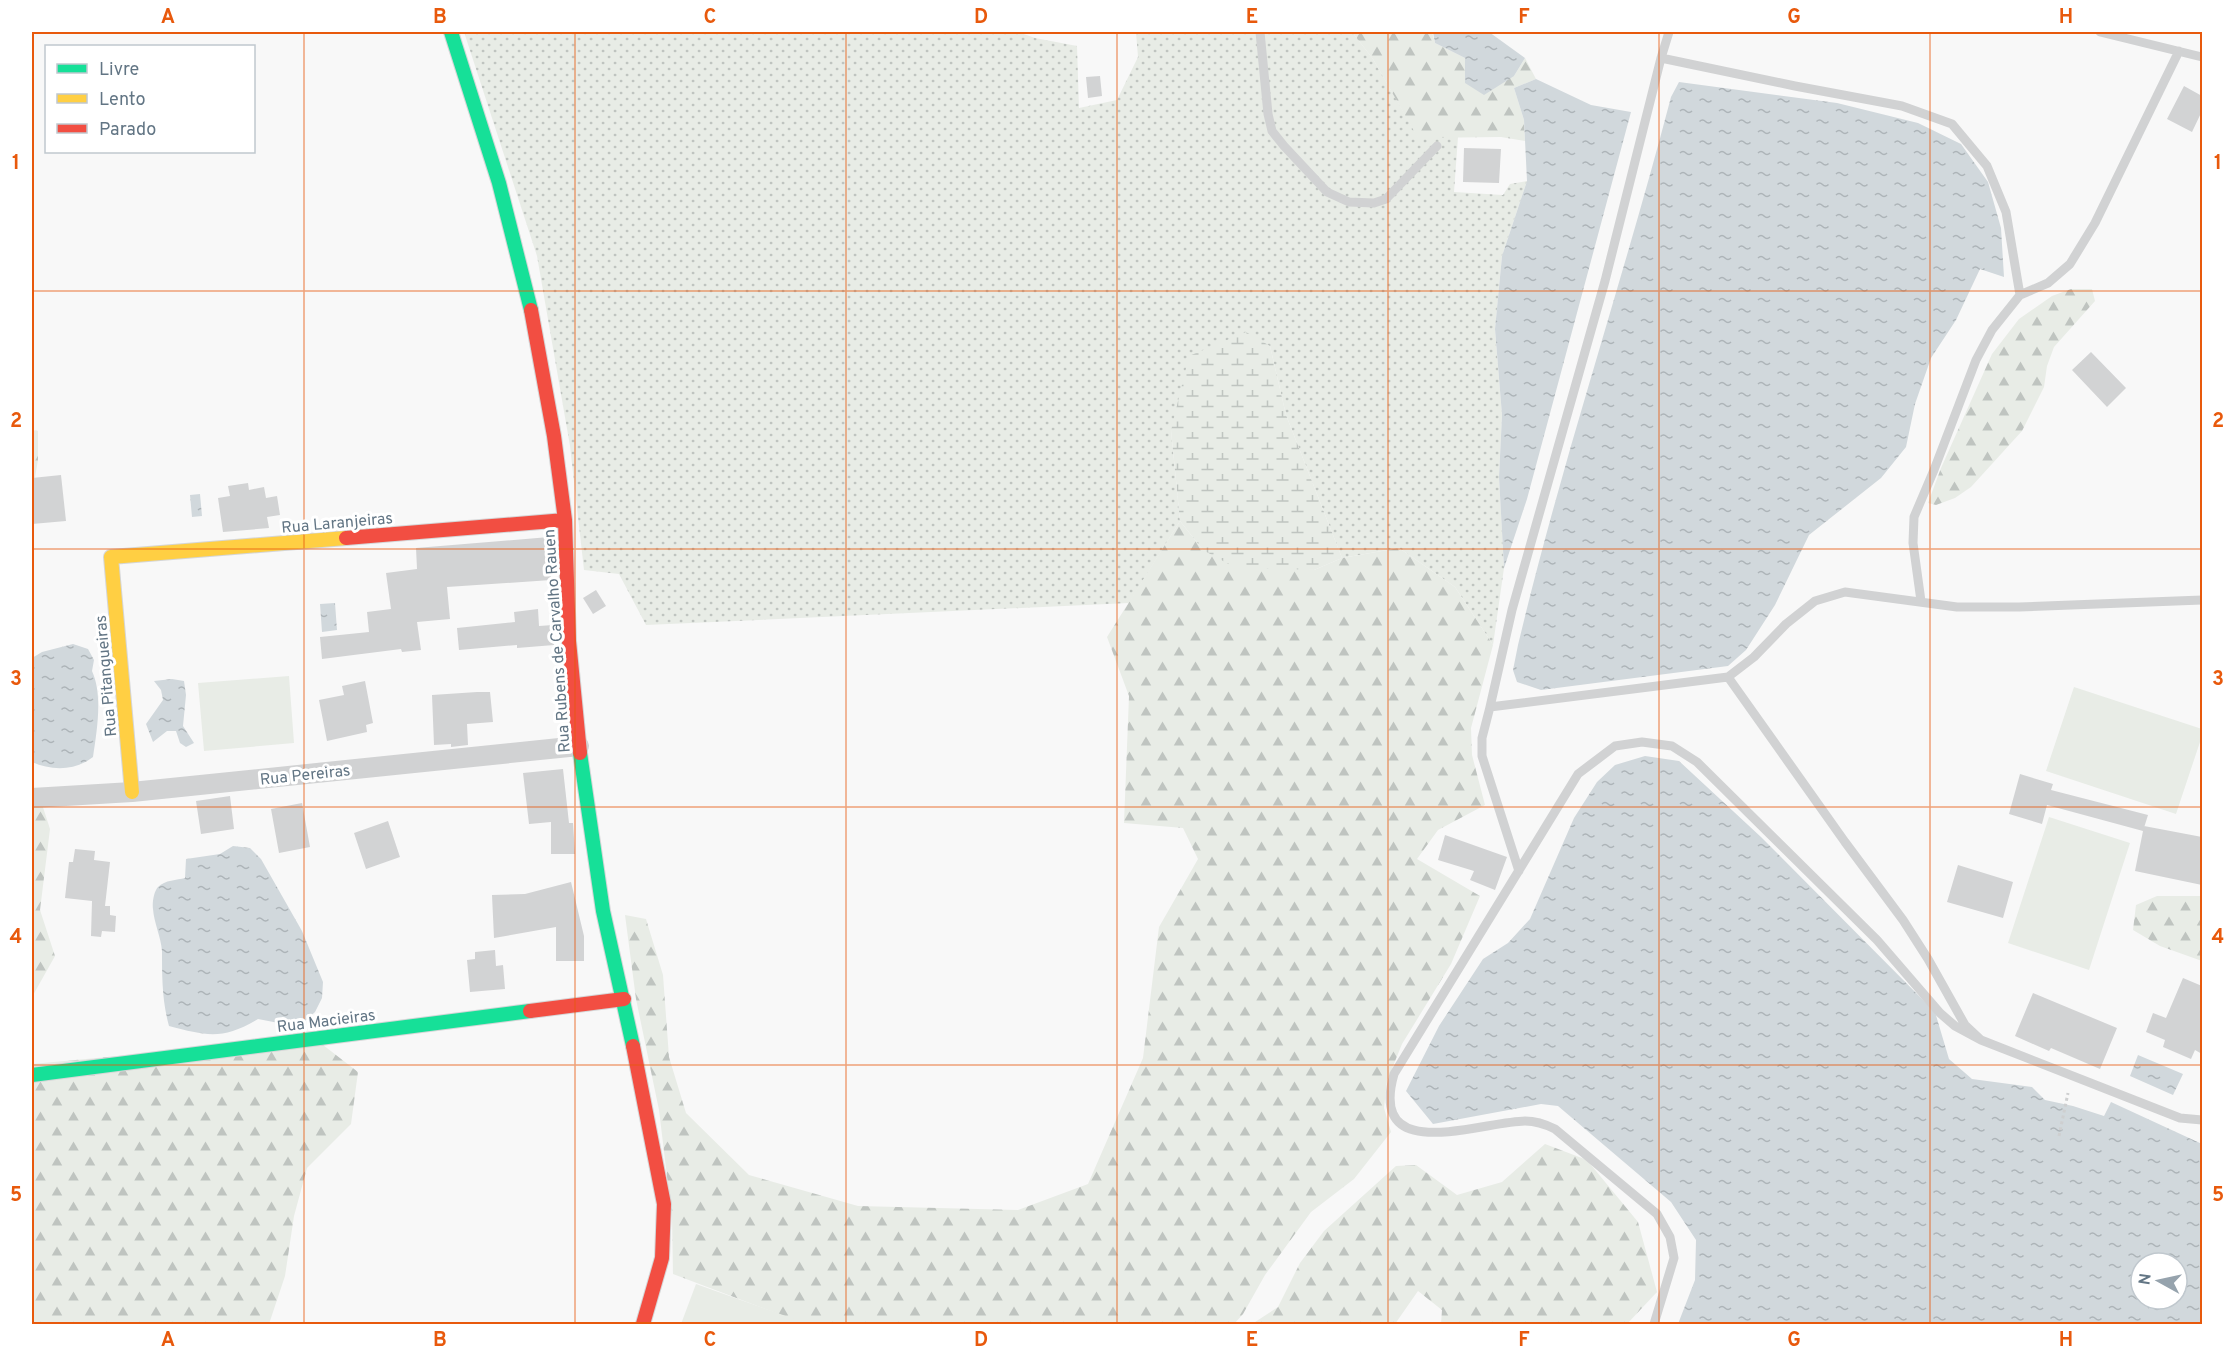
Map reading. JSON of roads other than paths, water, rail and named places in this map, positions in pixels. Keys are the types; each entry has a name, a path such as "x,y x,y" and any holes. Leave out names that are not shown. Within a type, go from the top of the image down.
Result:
{"street":[{"name":"Rua Rubens de Carvalho Rauen","path":"451,32 499,183 529,301 554,436 565,520 569,640 579,746 603,911 624,999 664,1204 662,1258 643,1324"},
{"name":"Rua Laranjeiras","path":"111,557 565,520"},
{"name":"Rua Pitangueiras","path":"111,557 132,792"},
{"name":"Rua Pereiras","path":"32,798 132,792 579,746"},
{"name":"Rua Macieiras","path":"32,1075 624,999"}],"lane":[{"path":"1260,32 1268,114 1272,131 1284,147 1327,192 1349,202 1374,203 1386,199 1437,146"},
{"path":"1519,871 1482,756 1482,738 1512,610 1605,281 1669,32"},
{"path":"2100,32 2202,57"},
{"path":"1921,601 1912,543 1914,518 1976,360 1992,330 2020,295 2048,283 2070,264 2096,223 2179,51"},
{"path":"1661,58 1902,106 1952,124 1987,166 2002,203 2008,223 2020,295"},
{"path":"1490,707 1728,677 1754,657 1786,624 1815,602 1845,592 1957,607 2202,600"},
{"path":"1728,677 1903,920 1965,1025 1981,1040"},
{"path":"1654,1324 1674,1258 1670,1237 1657,1214 1556,1129 1538,1122 1523,1121 1441,1133 1417,1132 1400,1124 1391,1108 1390,1090 1394,1074 1578,774 1615,746 1642,742 1672,746 1697,762 1877,940 1940,1013 1955,1026 1981,1040 2180,1118 2202,1120"}],"water":[{"path":"1433,32 1489,32 1525,58 1514,76 1484,95 1465,83 1465,58 1435,43"},
{"path":"1536,79 1591,105 1631,112 1527,499 1504,568 1499,477 1502,415 1495,329 1502,256 1527,181 1524,120 1514,88"},
{"path":"1679,82 1837,103 1918,123 1961,144 1988,182 2001,228 2004,277 1980,269 1956,320 1931,358 1915,404 1906,447 1881,478 1809,535 1775,605 1746,650 1728,666 1541,690 1517,682 1513,670 1518,645 1573,439 1671,97"},
{"path":"200,494 202,516 192,517 190,495"},
{"path":"335,603 337,630 322,632 320,604"},
{"path":"73,644 88,649 94,660 92,671 97,691 98,713 93,757 71,767 47,767 32,762 32,658 42,652"},
{"path":"172,679 184,681 186,695 183,726 194,743 186,747 180,743 176,731 167,731 153,742 146,724 163,700 161,690 154,681"},
{"path":"1645,756 1679,761 1761,837 1935,1012 1949,1059 1972,1079 2032,1087 2045,1100 2104,1116 2111,1102 2202,1144 2202,1324 1678,1324 1695,1280 1696,1240 1671,1202 1558,1106 1541,1104 1433,1124 1406,1091 1439,1026 1483,959 1508,943 1530,919 1574,818 1597,782 1615,765"},
{"path":"233,846 250,848 261,859 302,931 323,982 322,998 315,1012 303,1023 289,1025 258,1019 235,1030 215,1034 169,1026 162,979 162,951 153,909 155,891 164,883 185,878 186,859 220,854"},
{"path":"2138,1055 2183,1074 2173,1095 2130,1076"}]}
